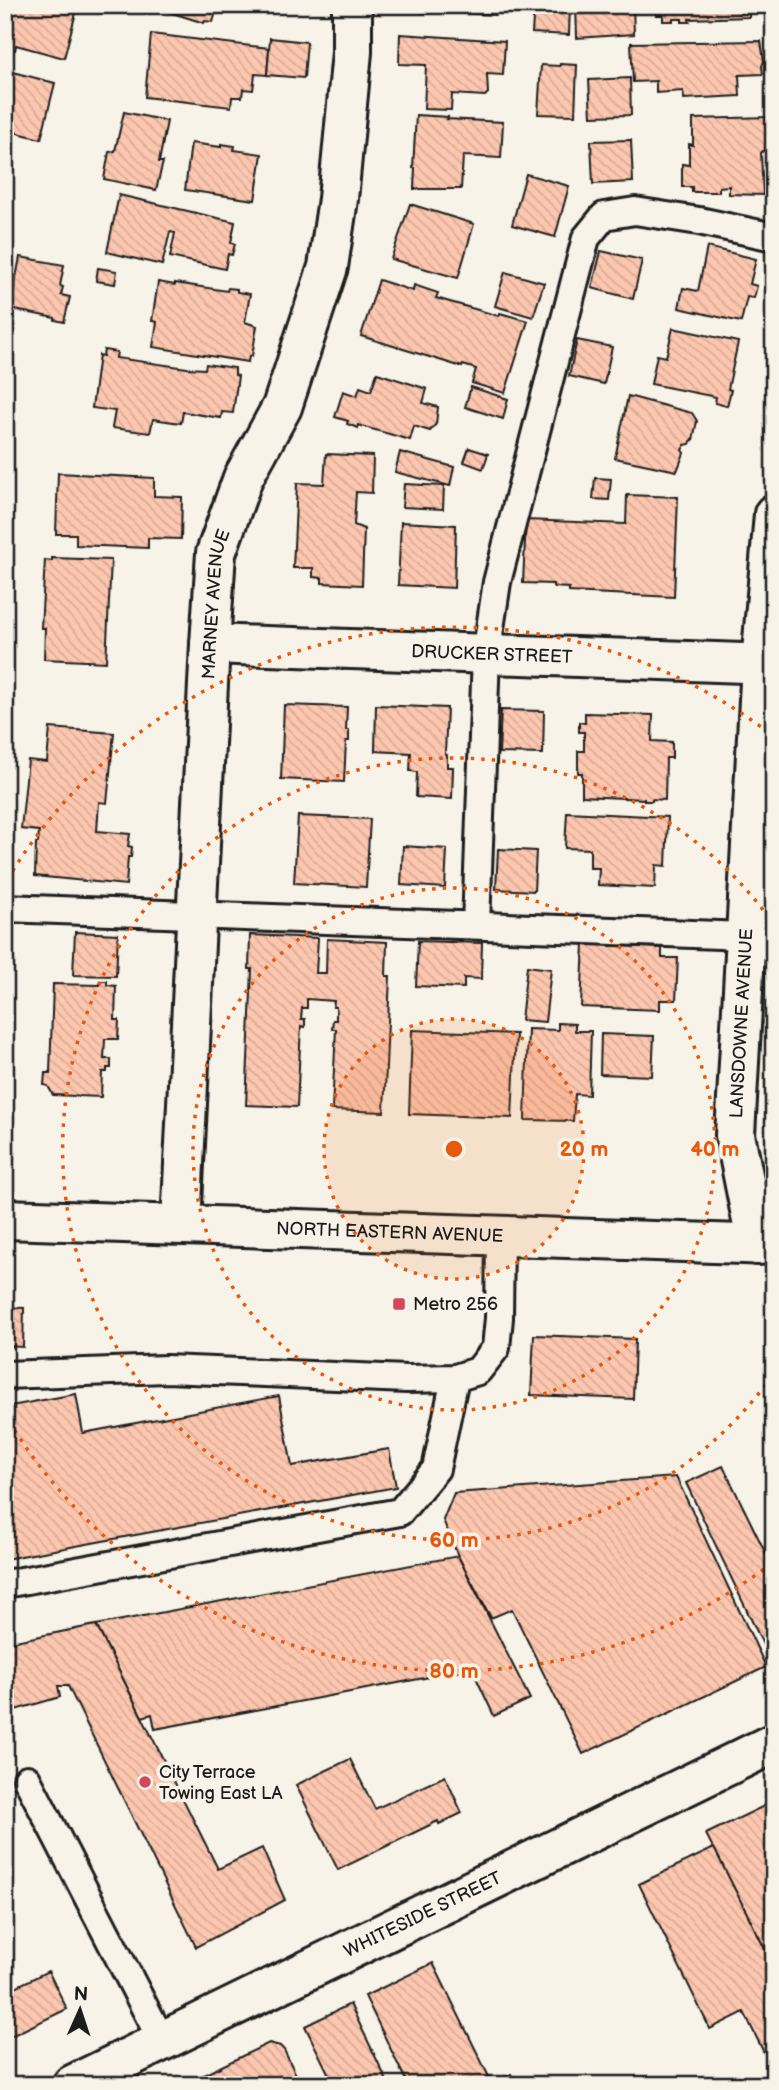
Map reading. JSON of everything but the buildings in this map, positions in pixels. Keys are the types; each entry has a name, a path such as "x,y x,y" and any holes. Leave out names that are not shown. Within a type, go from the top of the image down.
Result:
{"street":[{"name":"MARNEY AVENUE","path":"181,1224 216,553 243,478 282,407 328,267 338,199 352,52 352,5"},
{"name":"LANSDOWNE AVENUE","path":"768,1235 735,1135 760,936 774,514"},
{"name":"DRUCKER STREET","path":"210,644 767,664"},
{"name":"NORTH EASTERN AVENUE","path":"5,1219 500,1236 768,1235"},
{"name":"WHITESIDE STREET","path":"72,2085 774,1743"}],"lane":[{"path":"476,925 486,655 497,582 586,237 604,216 635,211 774,237"},
{"path":"5,908 760,936"},
{"path":"5,1375 166,1369 407,1380 455,1378 478,1371 496,1348 500,1236"},
{"path":"5,1584 400,1512 436,1469 455,1378"},
{"path":"27,1779 162,2041"}],"place":[{"name":"Metro 256","path":"399,1304"},
{"name":"City Terrace Towing East LA","path":"145,1782"}]}
